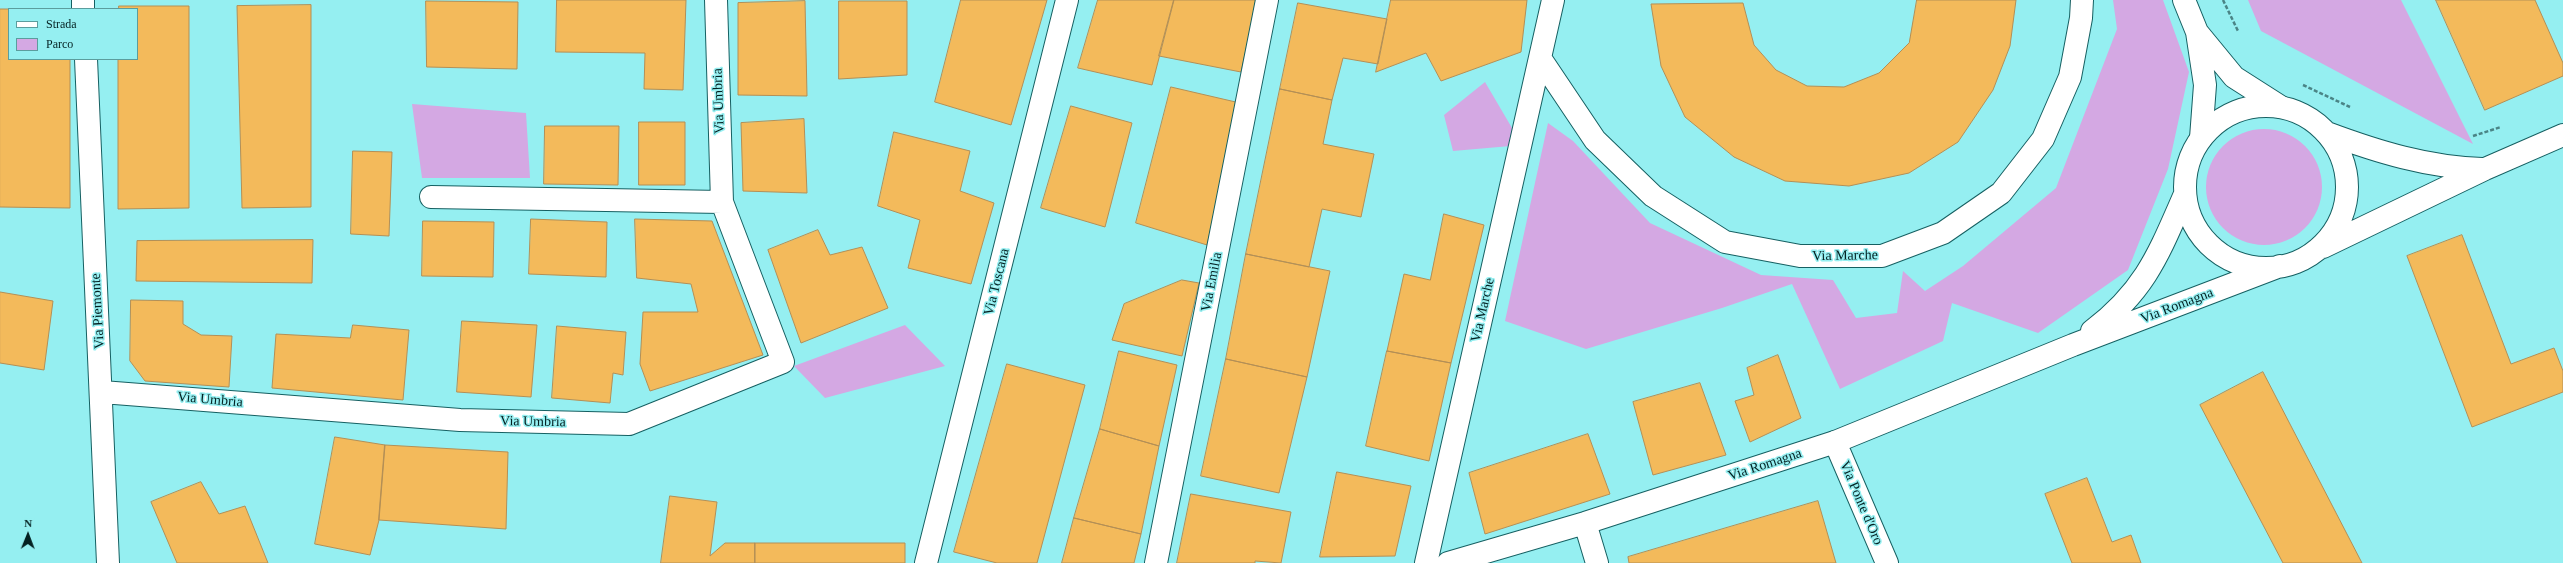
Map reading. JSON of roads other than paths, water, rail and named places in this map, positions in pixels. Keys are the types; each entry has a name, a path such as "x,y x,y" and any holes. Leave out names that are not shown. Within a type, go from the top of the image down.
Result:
{"street":[{"name":"Via Umbria","path":"102,392 460,420 629,424 783,362 722,202 716,0"},
{"name":"Via Toscana","path":"926,563 1067,0"},
{"name":"Via Emilia","path":"1156,563 1267,0"},
{"name":"Via Marche","path":"1426,563 1553,0"},
{"name":"Via Marche","path":"1540,58 1595,140 1653,196 1726,242 1800,256 1882,256 1942,233 2001,193 2043,139 2070,77 2081,18 2082,0"},
{"path":"2184,0 2197,32 2205,85 2201,138"},
{"path":"2197,32 2234,77 2281,107 2306,116 2327,133 2368,148 2446,168 2485,169"},
{"name":"Via Piemonte","path":"86,60 102,392 108,563"},
{"path":"2281,107 2258,106 2236,111 2217,122 2201,138 2191,155 2185,174 2185,194 2192,220 2206,242 2222,254 2253,266 2280,266 2298,261 2485,169 2563,135"},
{"path":"2314,252 2333,233 2344,208 2347,182 2341,156 2327,133"},
{"name":"Via Romagna","path":"2073,345 2116,313 2147,276 2185,194"},
{"path":"431,197 722,202"},
{"name":"Via Romagna","path":"1448,563 1585,524 1835,442 2073,345 2280,266"},
{"name":"Via Ponte d'Oro","path":"1835,442 1887,563"},
{"path":"1585,524 1597,563"}]}
